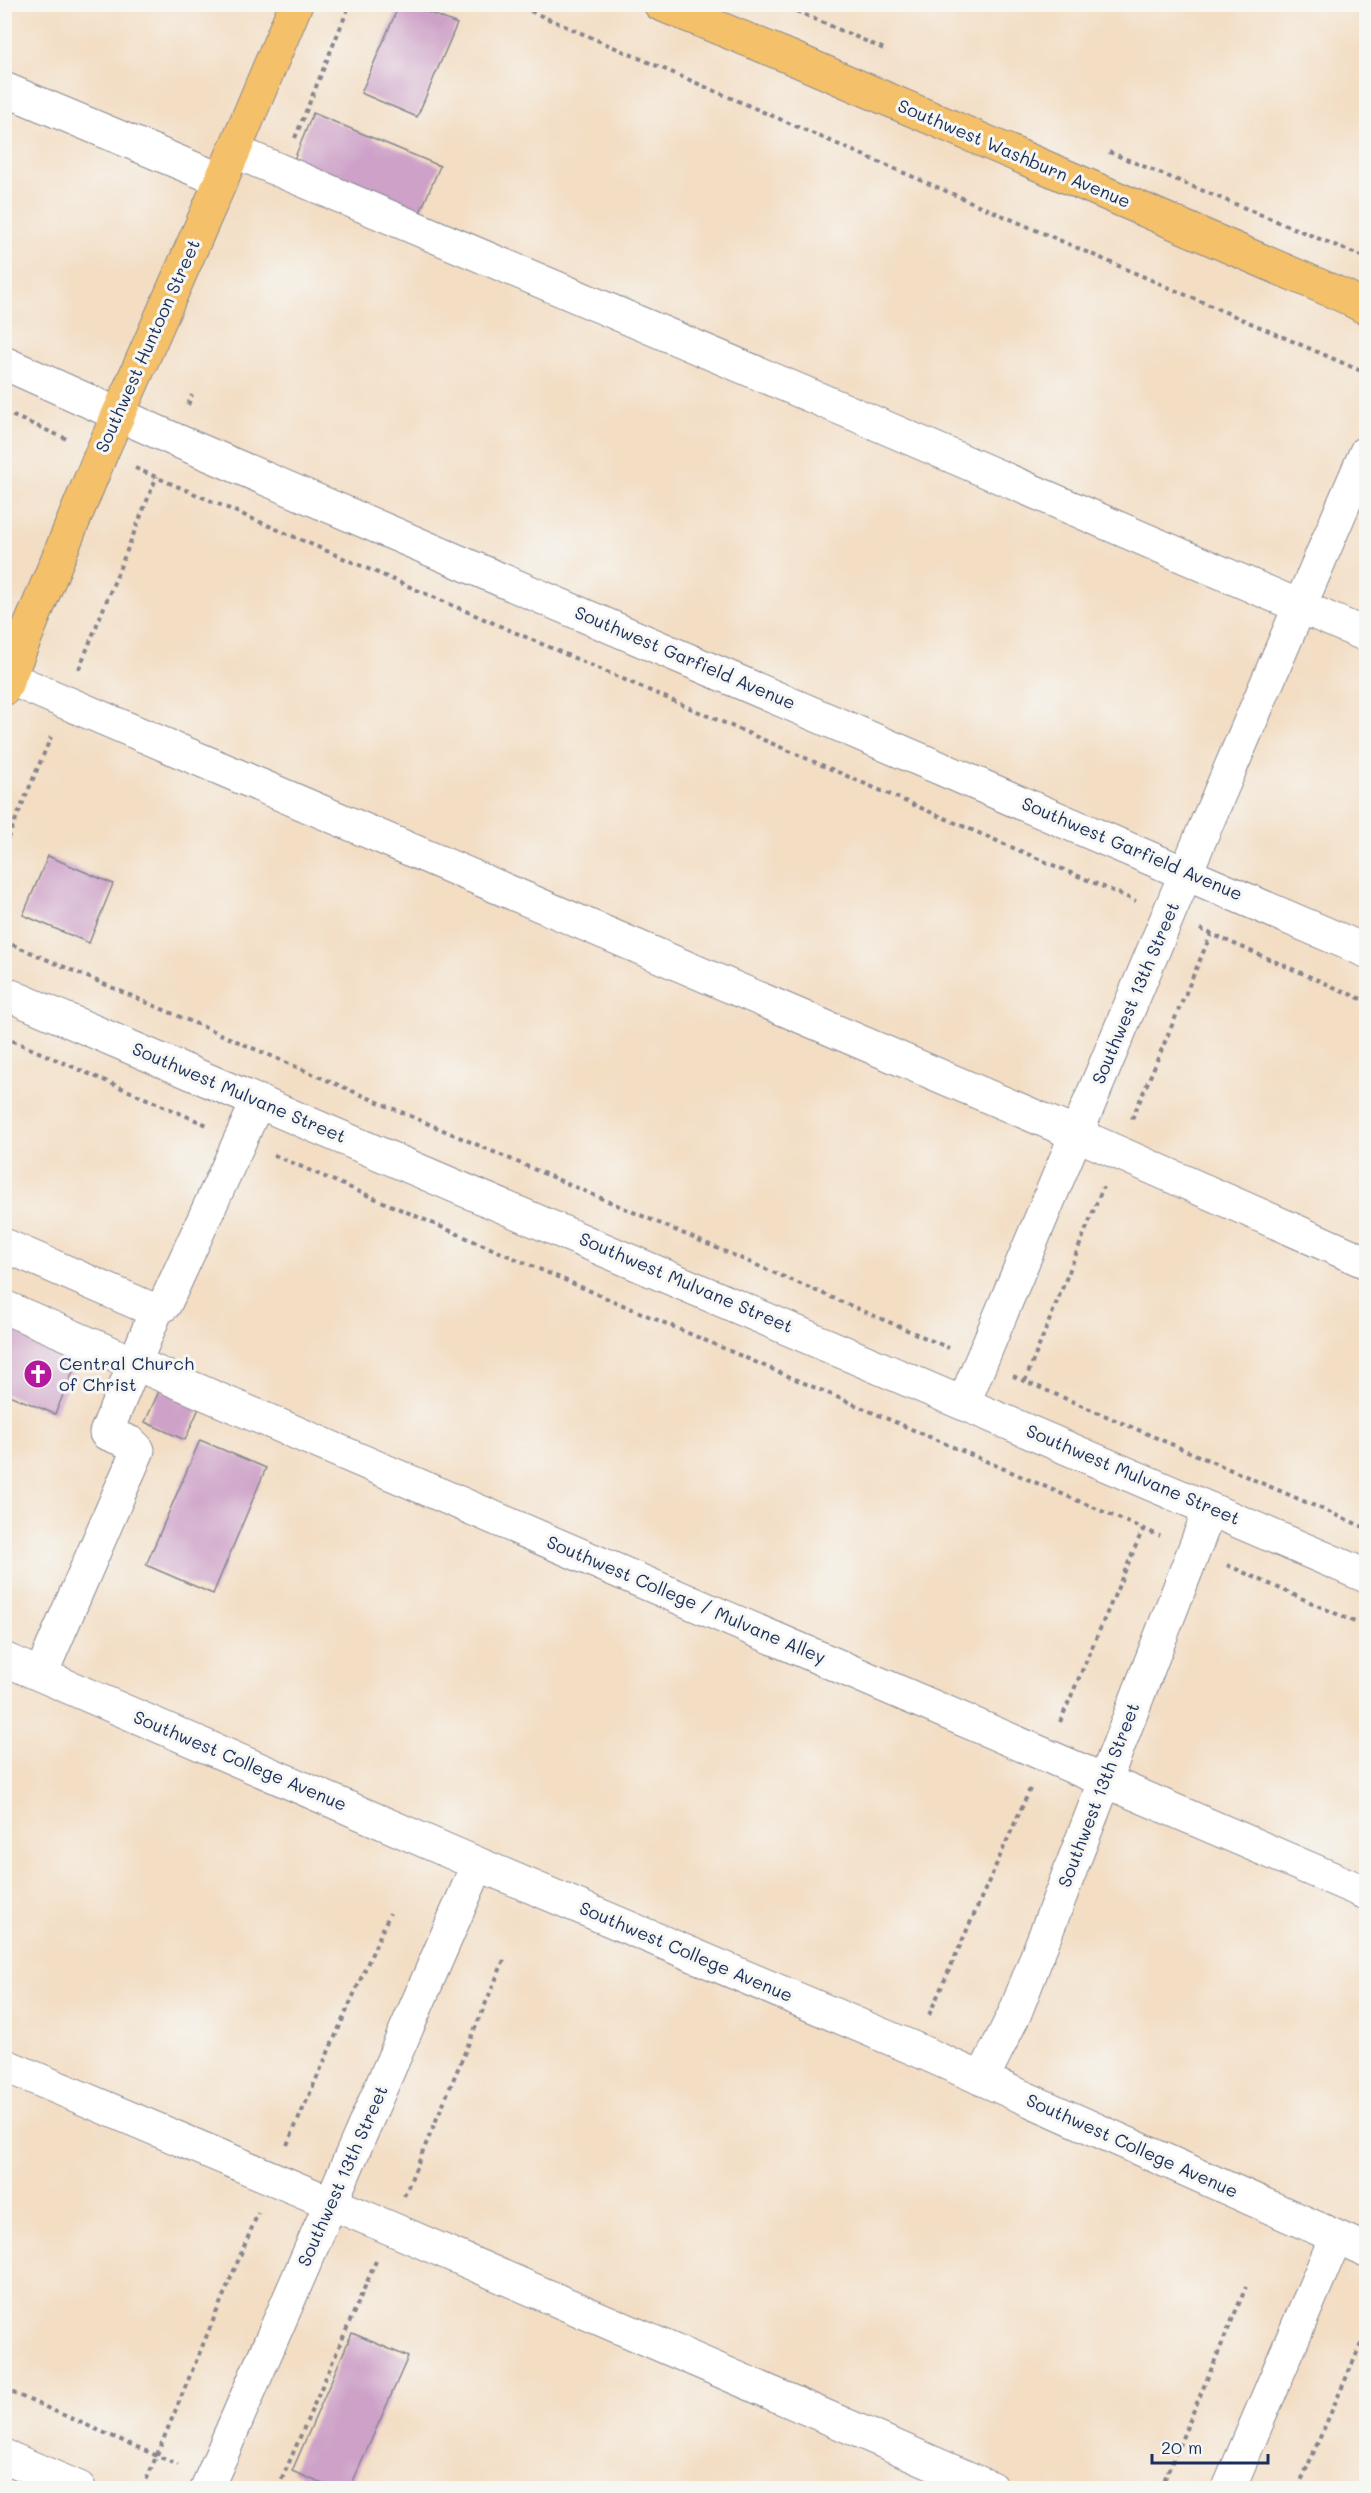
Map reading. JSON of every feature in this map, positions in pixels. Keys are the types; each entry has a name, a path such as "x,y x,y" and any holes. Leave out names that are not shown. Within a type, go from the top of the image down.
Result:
{"main road":[{"name":"Southwest Huntoon Street","path":"6,681 101,454 296,4"},
{"name":"Southwest Washburn Avenue","path":"660,4 1346,297 1366,308"}],"street":[{"path":"4,89 228,165 281,172 1366,635"},
{"name":"Southwest Garfield Avenue","path":"4,363 173,439 1366,951"},
{"name":"Southwest 13th Street","path":"964,1402 1186,872 1366,452"},
{"path":"6,681 66,701 1076,1134 1366,1262"},
{"name":"Southwest Mulvane Street","path":"4,993 1366,1576"},
{"path":"40,1674 138,1450 131,1443 106,1433 156,1311 165,1304 258,1101"},
{"path":"4,1245 156,1311"},
{"name":"Southwest College / Mulvane Alley","path":"4,1307 1366,1893"},
{"name":"Southwest 13th Street","path":"982,2079 1015,2013 1210,1509"},
{"name":"Southwest College Avenue","path":"4,1659 982,2079 1366,2250"},
{"name":"Southwest 13th Street","path":"209,2484 478,1864"},
{"path":"4,2065 331,2203 991,2488"},
{"path":"1229,2488 1336,2237"},
{"path":"4,2456 79,2488"}],"path":[{"path":"281,172 350,4"},
{"path":"514,4 1366,373"},
{"path":"780,4 884,50"},
{"path":"1100,148 1366,258"},
{"path":"4,847 192,395"},
{"path":"4,412 1366,1001"},
{"path":"4,941 1366,1528"},
{"path":"4,1037 1193,1550 1366,1627"},
{"path":"1161,2488 1246,2287"},
{"path":"1298,2488 1364,2337"},
{"path":"4,2390 209,2484"}],"building":[{"path":"399,5 410,5 457,24 417,117 361,93"},
{"path":"313,113 440,166 419,215 293,162"},
{"path":"48,856 113,884 89,943 23,915"},
{"name":"Central Church of Christ","path":"4,1323 80,1355 55,1414 4,1393"},
{"path":"160,1389 200,1406 185,1440 145,1422"},
{"path":"200,1440 266,1468 213,1594 146,1565"},
{"path":"352,2333 408,2357 350,2488 332,2488 292,2471"}],"place":[{"name":"Central Church of Christ","path":"38,1374"}]}
